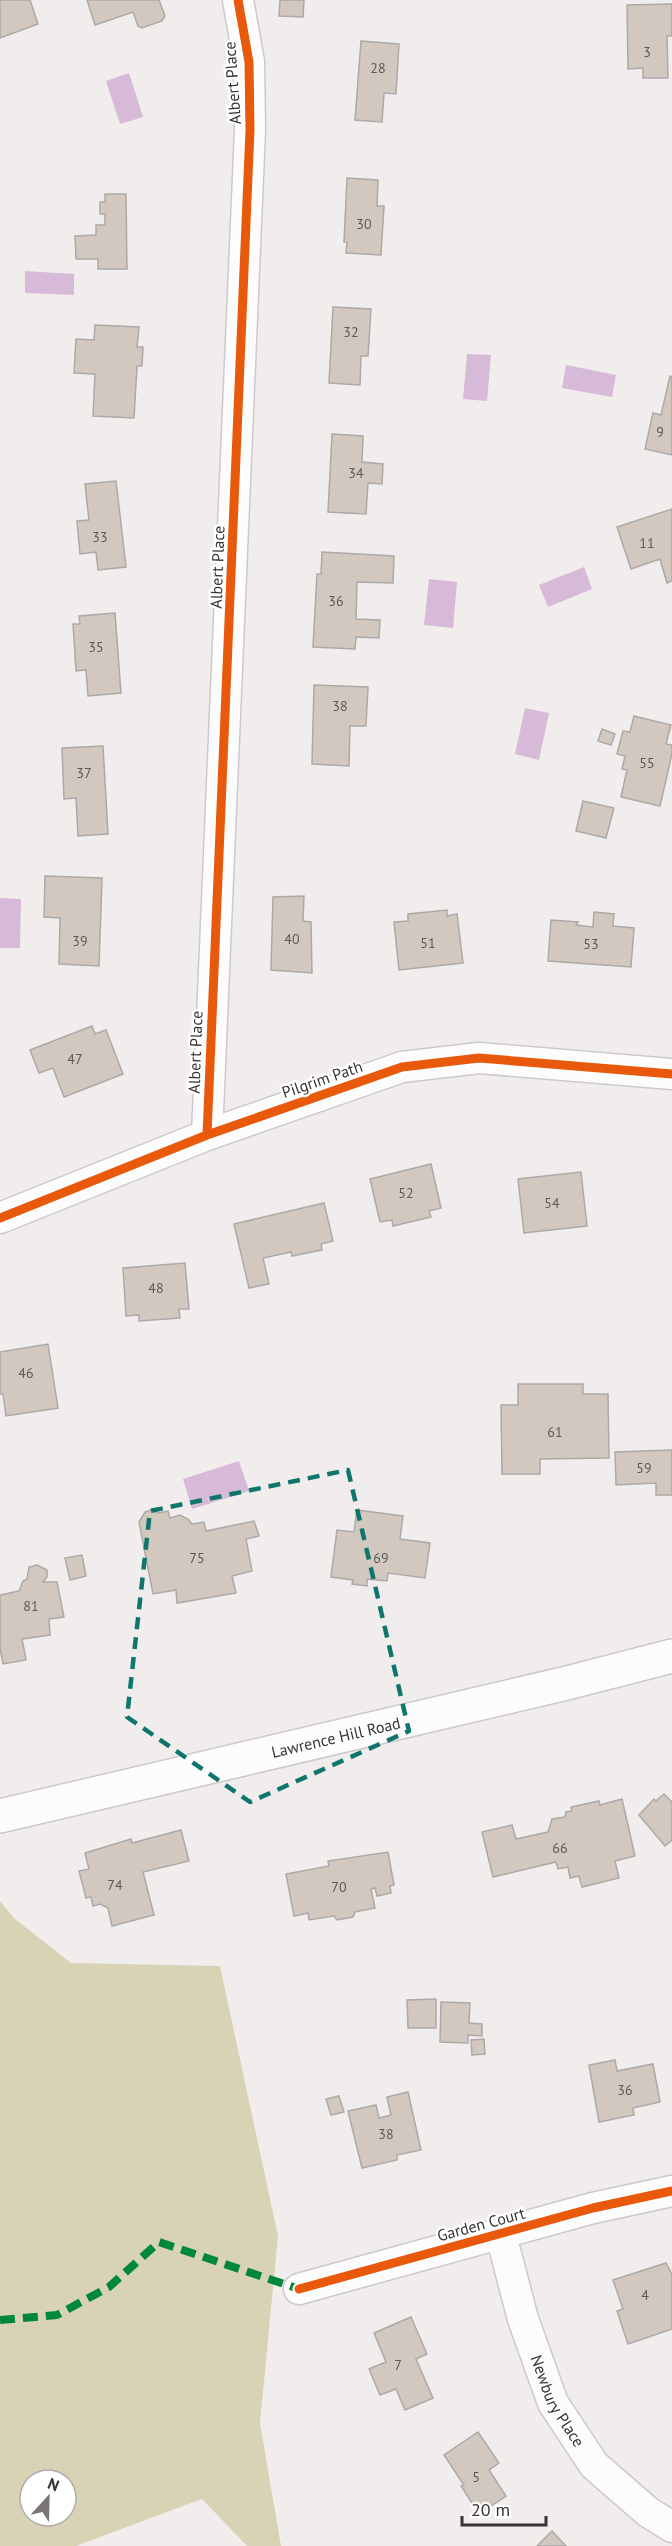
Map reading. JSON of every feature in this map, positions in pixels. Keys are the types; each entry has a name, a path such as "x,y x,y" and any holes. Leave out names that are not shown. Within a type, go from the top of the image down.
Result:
{"main road":[{"name":"Lawrence Hill Road","path":"0,1816 567,1683 672,1656"}],"street":[{"name":"Albert Place","path":"207,1135 250,130 249,62 238,0"},
{"name":"Pilgrim Path","path":"0,1218 207,1135 402,1067 479,1058 672,1074"},
{"name":"Garden Court","path":"299,2289 593,2208 672,2191"},
{"name":"Newbury Place","path":"501,2235 523,2319 553,2403 594,2465 648,2512 672,2527"}],"highlighted area":[{"path":"348,1470 409,1731 250,1802 127,1717 150,1511"}],"shaded area":[{"path":"129,73 143,117 120,124 106,81"},
{"path":"25,271 74,274 74,295 25,293"},
{"path":"467,354 491,355 487,401 463,399"},
{"path":"566,365 616,375 612,397 562,388"},
{"path":"584,567 592,589 548,607 539,585"},
{"path":"429,579 457,582 453,628 424,625"},
{"path":"525,708 549,713 539,760 515,754"},
{"path":"0,898 21,899 20,948 0,948"},
{"path":"239,1461 249,1491 192,1509 183,1479"},
{"path":"0,1901 15,1919 71,1963 220,1966 278,2236 260,2423 281,2546 247,2546 202,2499 76,2546 0,2546"}],"building":[{"path":"0,0 30,0 38,24 0,38"},
{"path":"87,0 159,0 165,16 162,21 142,28 138,26 133,12 95,25"},
{"path":"280,0 304,0 303,17 279,16"},
{"path":"672,4 672,36 667,36 668,78 643,78 643,68 628,69 627,5"},
{"path":"361,41 399,44 396,94 384,93 382,122 355,120"},
{"path":"347,178 378,180 377,206 384,206 381,255 346,253 347,242 344,242"},
{"path":"105,194 126,194 127,269 98,269 98,259 76,259 75,236 96,235 96,225 105,225 105,214 100,214 100,202 105,202"},
{"path":"333,307 371,309 368,356 361,356 360,385 329,383"},
{"path":"95,325 139,327 137,347 143,347 142,366 137,366 134,418 93,416 95,374 74,373 76,339 94,340"},
{"path":"670,376 672,377 672,455 645,449 653,413 661,415"},
{"path":"332,434 363,436 362,462 383,464 382,484 368,483 366,514 328,512"},
{"path":"116,481 126,567 98,570 96,552 80,554 77,521 89,520 85,484"},
{"path":"672,509 672,581 667,583 660,559 631,569 617,527"},
{"path":"322,552 394,556 393,583 357,582 356,619 380,620 379,638 356,637 355,649 313,647 317,574 321,574"},
{"path":"115,613 121,693 88,696 86,670 76,671 73,624 80,624 79,616"},
{"path":"314,685 368,687 366,726 350,726 349,766 312,764"},
{"path":"634,716 671,725 666,744 672,745 672,754 660,806 621,797 627,770 622,769 625,756 617,754 623,731 630,732"},
{"path":"602,729 615,734 611,745 598,741"},
{"path":"103,746 108,834 78,836 76,798 64,799 62,748"},
{"path":"583,801 614,808 606,838 576,831"},
{"path":"45,876 102,878 99,966 59,964 60,918 44,917"},
{"path":"304,896 303,921 311,922 312,973 271,970 273,897"},
{"path":"447,910 447,916 457,914 463,963 399,970 394,922 408,921 408,914"},
{"path":"594,912 614,914 613,926 634,928 631,967 548,961 551,920 578,922 576,925 593,927"},
{"path":"92,1026 95,1034 106,1030 123,1074 64,1097 53,1068 39,1073 30,1050"},
{"path":"431,1164 441,1208 429,1211 431,1217 393,1226 392,1220 380,1222 370,1179"},
{"path":"581,1172 587,1226 524,1233 518,1179"},
{"path":"324,1203 333,1241 321,1244 322,1250 292,1256 291,1252 263,1258 269,1284 249,1288 234,1224"},
{"path":"185,1263 189,1309 179,1309 180,1318 139,1321 139,1315 126,1316 123,1268"},
{"path":"48,1344 58,1408 6,1416 3,1394 0,1394 0,1352"},
{"path":"518,1384 583,1384 583,1394 608,1394 609,1458 540,1459 540,1474 502,1474 501,1405 518,1405"},
{"path":"672,1450 672,1495 656,1495 656,1483 616,1485 615,1452"},
{"path":"153,1509 158,1513 168,1511 170,1518 180,1515 192,1524 204,1522 206,1531 254,1521 259,1536 246,1539 252,1571 232,1576 236,1593 177,1603 176,1590 153,1594 139,1522 145,1512"},
{"path":"357,1510 403,1516 400,1539 430,1543 425,1578 388,1573 387,1581 367,1579 367,1586 352,1584 353,1580 331,1577 337,1530 354,1532"},
{"path":"82,1555 86,1576 70,1580 65,1558"},
{"path":"37,1565 47,1570 47,1577 43,1582 57,1582 64,1617 49,1619 50,1635 22,1639 26,1660 3,1664 0,1648 0,1595 19,1591 23,1581 27,1579 29,1567"},
{"path":"664,1794 672,1802 672,1840 665,1846 639,1815 654,1799 656,1801"},
{"path":"622,1799 635,1856 615,1861 619,1878 582,1887 579,1876 570,1878 568,1867 558,1869 556,1862 493,1877 482,1832 512,1825 516,1839 548,1832 552,1819 565,1817 566,1812 572,1811 571,1807 599,1801 600,1805"},
{"path":"181,1830 189,1861 143,1872 154,1915 112,1926 108,1908 100,1904 93,1906 91,1897 86,1898 79,1871 89,1869 85,1853 131,1839 132,1843"},
{"path":"388,1852 394,1885 390,1886 391,1893 377,1896 375,1888 371,1889 375,1908 355,1912 353,1917 337,1920 334,1916 309,1920 308,1913 294,1916 286,1874 329,1866 328,1861"},
{"path":"436,1999 436,2028 408,2028 407,2000"},
{"path":"441,2002 470,2003 469,2023 482,2024 482,2036 468,2035 468,2043 440,2042"},
{"path":"484,2039 485,2054 472,2055 471,2040"},
{"path":"615,2060 617,2071 653,2064 660,2102 633,2108 634,2115 599,2122 589,2065"},
{"path":"408,2092 421,2150 397,2155 397,2160 362,2168 348,2111 376,2105 379,2118 391,2115 387,2097"},
{"path":"339,2096 344,2112 331,2115 326,2099"},
{"path":"666,2263 672,2274 672,2329 628,2344 617,2311 623,2309 613,2280"},
{"path":"411,2317 427,2354 416,2359 433,2398 405,2410 396,2389 380,2395 369,2369 386,2362 374,2333"},
{"path":"478,2432 499,2463 489,2470 506,2496 479,2514 461,2486 464,2485 444,2455"},
{"path":"552,2531 566,2546 537,2546"}],"marked path":[{"path":"0,2320 57,2315 109,2287 159,2242 299,2289"}],"cycle path":[{"path":"207,1135 250,130 249,62 238,0"},
{"path":"0,1218 207,1135 402,1067 479,1058 672,1074"},
{"path":"299,2289 593,2208 672,2191"}]}
